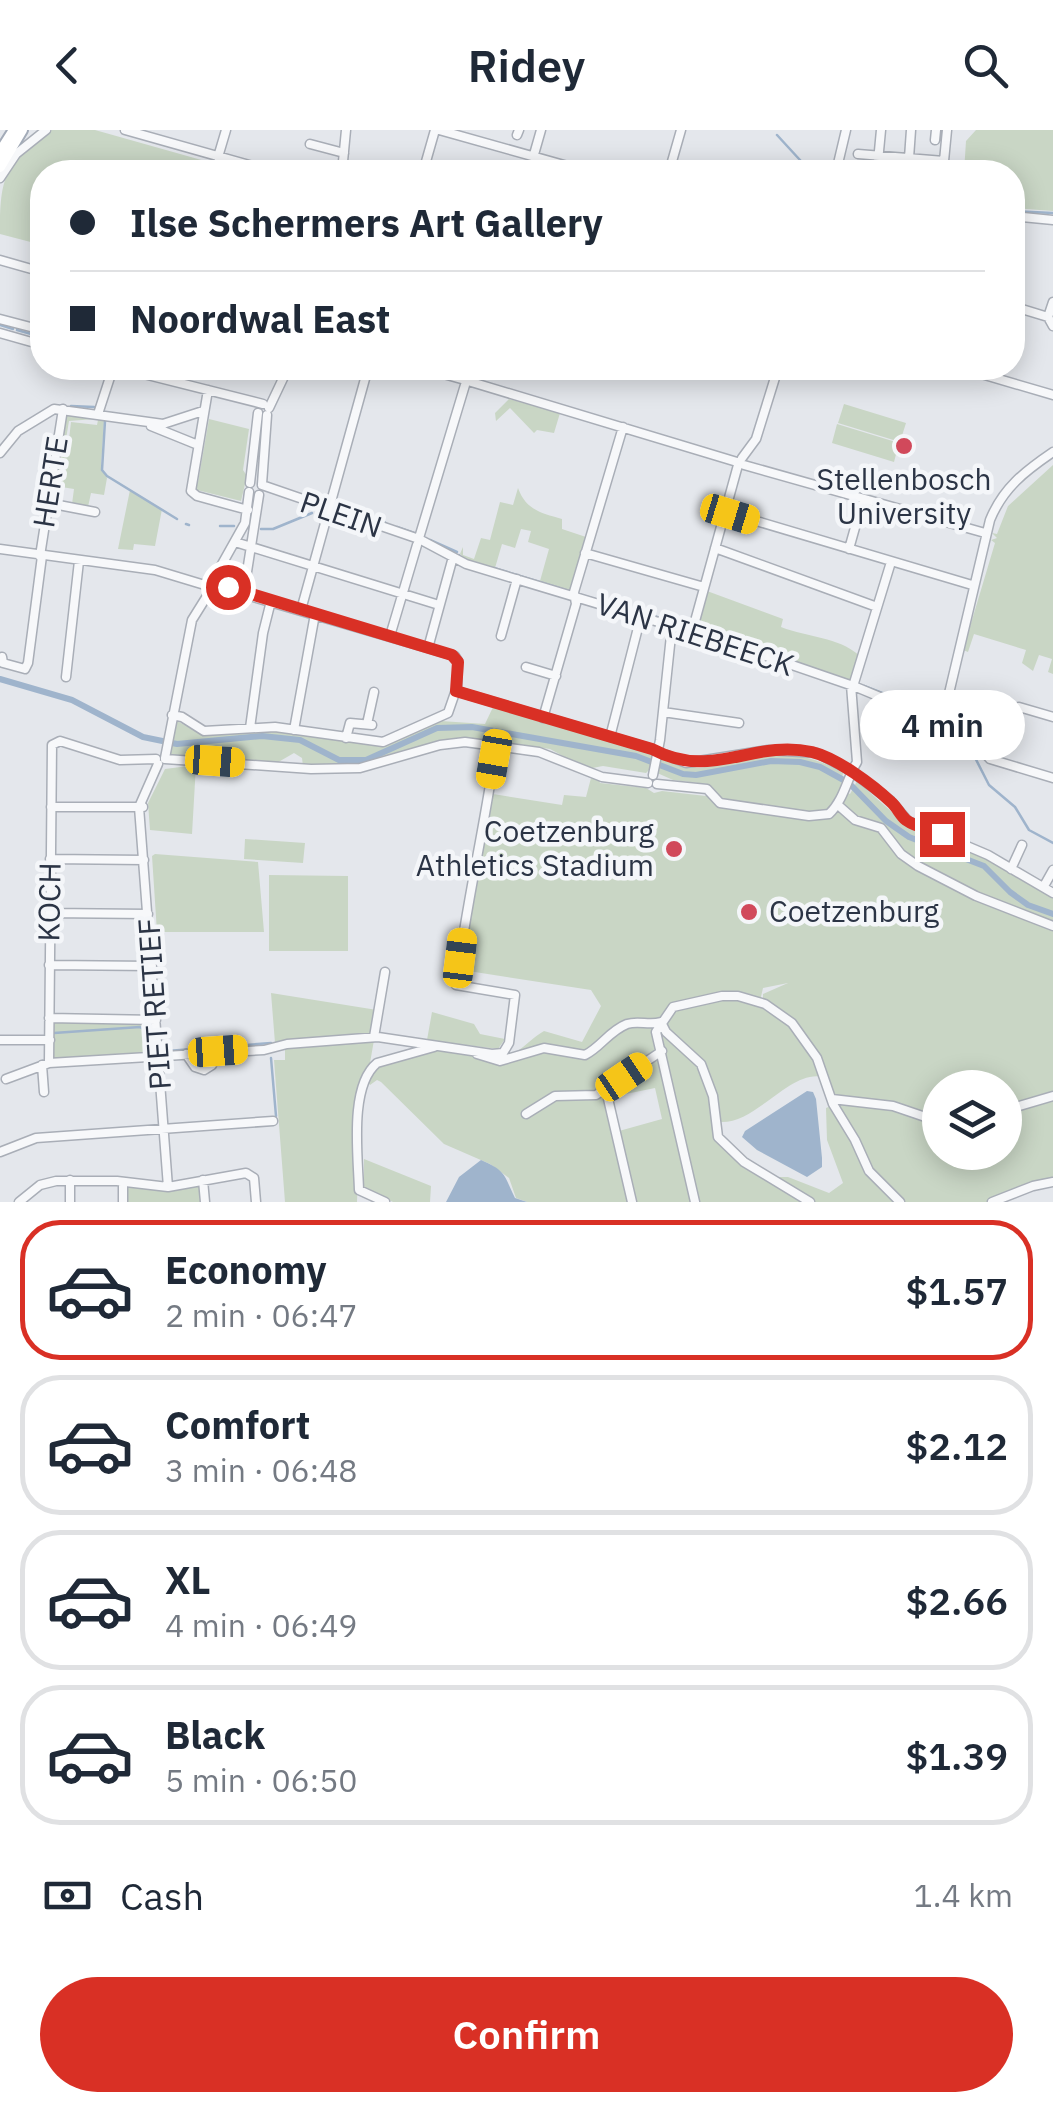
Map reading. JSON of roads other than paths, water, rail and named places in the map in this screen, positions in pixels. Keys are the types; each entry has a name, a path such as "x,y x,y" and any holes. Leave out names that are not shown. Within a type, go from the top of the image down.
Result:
{"main road":[{"path":"0,152 14,130"},
{"path":"0,167 22,130"}],"street":[{"path":"0,178 16,154 46,130"},
{"path":"125,130 229,160"},
{"path":"218,157 226,130"},
{"path":"343,160 346,130"},
{"path":"427,160 437,130 548,160"},
{"path":"532,160 541,130"},
{"path":"672,160 681,130"},
{"path":"839,160 846,130"},
{"path":"878,160 881,130"},
{"path":"909,158 911,130"},
{"path":"944,160 946,130"},
{"path":"310,144 344,153"},
{"path":"858,154 929,160"},
{"path":"1025,217 1053,220"},
{"path":"0,260 30,269"},
{"path":"1048,317 1053,302"},
{"path":"1025,310 1048,317 1053,326"},
{"path":"0,319 30,327"},
{"path":"14,336 17,324"},
{"path":"0,332 30,341"},
{"path":"98,414 111,380"},
{"path":"175,380 247,400 263,409"},
{"path":"245,593 253,549 263,409 280,380"},
{"path":"300,610 365,380"},
{"path":"390,636 467,380"},
{"path":"469,380 985,534"},
{"path":"692,632 741,462 758,435 774,380"},
{"path":"1010,380 1053,395"},
{"path":"208,390 193,494 248,510"},
{"name":"HERTE","path":"2,657 3,664 25,669 28,662 62,409"},
{"path":"0,453 18,431 51,410 162,424 204,411"},
{"path":"140,421 198,445"},
{"path":"544,718 576,606 574,596 585,552 623,427"},
{"path":"940,721 985,534 1008,489 1053,452"},
{"path":"51,807 138,807 162,759 192,620 235,542 257,489"},
{"name":"PLEIN","path":"257,489 279,493 454,557"},
{"path":"848,549 863,499"},
{"path":"48,504 95,512"},
{"path":"726,512 972,586"},
{"path":"235,542 439,604"},
{"path":"715,548 877,607"},
{"path":"0,549 155,570 245,593 458,659 456,691 448,712 388,740 374,742 294,730 204,731 172,715"},
{"path":"585,552 704,588"},
{"path":"428,648 454,557"},
{"name":"VAN RIEBEECK","path":"454,557 853,684 968,730"},
{"path":"66,677 80,560"},
{"path":"162,759 308,769 360,768 448,743 496,746 539,752 602,777 656,780 708,789 720,802 824,816 838,805 857,760 853,684 890,562"},
{"path":"501,636 517,579"},
{"path":"250,728 262,633 270,602"},
{"path":"294,730 315,614"},
{"path":"610,737 641,616"},
{"path":"656,780 672,626"},
{"path":"526,667 556,676"},
{"path":"456,691 610,737 656,755 696,763 768,750 822,755 891,801 912,823 942,834 1053,893"},
{"path":"346,738 350,723 369,724 374,692"},
{"path":"1053,717 1014,707 968,730 977,747 990,759 1053,778"},
{"path":"663,712 739,723"},
{"name":"KOCH","path":"44,1092 50,1040 53,742 120,760 162,759"},
{"path":"6,1079 46,1064 264,1050 282,1044 374,1037 499,1054 506,1050 515,994 456,985 496,746"},
{"path":"838,805 855,820 881,828 900,854 918,866 987,901 1053,926"},
{"name":"PIET RETIEF","path":"138,807 168,1186"},
{"path":"1011,869 1022,845"},
{"path":"50,859 144,860"},
{"path":"1044,886 1053,870"},
{"path":"49,912 148,914"},
{"path":"49,965 152,966"},
{"path":"374,1037 385,972"},
{"path":"696,1202 656,1032 673,1007 722,996 765,1004 801,1034 817,1058 832,1099 869,1172 900,1202"},
{"path":"49,1018 156,1020"},
{"path":"476,1050 484,1058 500,1061 544,1048 585,1055 620,1027 634,1022 661,1022"},
{"path":"661,1022 666,1032 702,1064 713,1096 718,1137 744,1162 810,1202"},
{"path":"0,1040 50,1040"},
{"path":"359,1202 358,1100 372,1066 438,1046"},
{"path":"186,1054 195,1067 204,1070 212,1065 218,1051"},
{"path":"526,1114 554,1096 591,1098 662,1051"},
{"path":"606,1090 632,1202"},
{"path":"1022,1105 1053,1096"},
{"path":"832,1099 893,1106 922,1116"},
{"path":"0,1152 27,1139 43,1137 273,1121"},
{"path":"19,1202 40,1185 70,1180 168,1186 240,1174 254,1177 256,1202"},
{"path":"70,1180 70,1202"},
{"path":"203,1180 206,1202"},
{"path":"123,1182 123,1202"},
{"path":"992,1202 1053,1182"},
{"path":"359,1190 384,1202"}],"water":[{"path":"807,1091 813,1092 816,1099 822,1167 807,1177 757,1150 742,1137 745,1131"},
{"path":"481,1160 500,1171 515,1198 527,1202 446,1202 459,1177"}],"waterway":[{"path":"777,135 800,160"},
{"path":"1025,212 1053,213"},
{"path":"0,325 13,329"},
{"path":"17,330 30,334"},
{"path":"71,406 94,407"},
{"path":"105,421 102,470 177,519"},
{"path":"334,505 348,510"},
{"path":"350,510 365,516"},
{"path":"261,529 273,529 312,513"},
{"path":"371,518 380,521"},
{"path":"382,521 386,523"},
{"path":"220,526 234,526"},
{"path":"397,527 414,533"},
{"path":"430,540 457,552"},
{"path":"494,568 569,591"},
{"path":"581,595 598,600"},
{"path":"606,602 621,607"},
{"path":"631,610 635,611"},
{"path":"637,611 651,615"},
{"path":"654,616 683,625"},
{"path":"0,679 72,700 143,737 177,744 262,736 300,740 339,760 366,760 437,728 472,727 636,756 683,774 771,761 800,762 820,767 849,783 886,821 909,837 984,866 1028,905 1053,914"},
{"path":"864,686 937,714"},
{"path":"964,736 989,785 1015,807 1029,830 1053,843"},
{"path":"54,1033 140,1027 152,1035"},
{"path":"167,1051 271,1043"},
{"path":"271,1058 276,1116"}],"place":[{"name":"Stellenbosch University","path":"904,446"},
{"name":"Coetzenburg Athletics Stadium","path":"674,849"},
{"name":"Coetzenburg","path":"749,912"}]}
